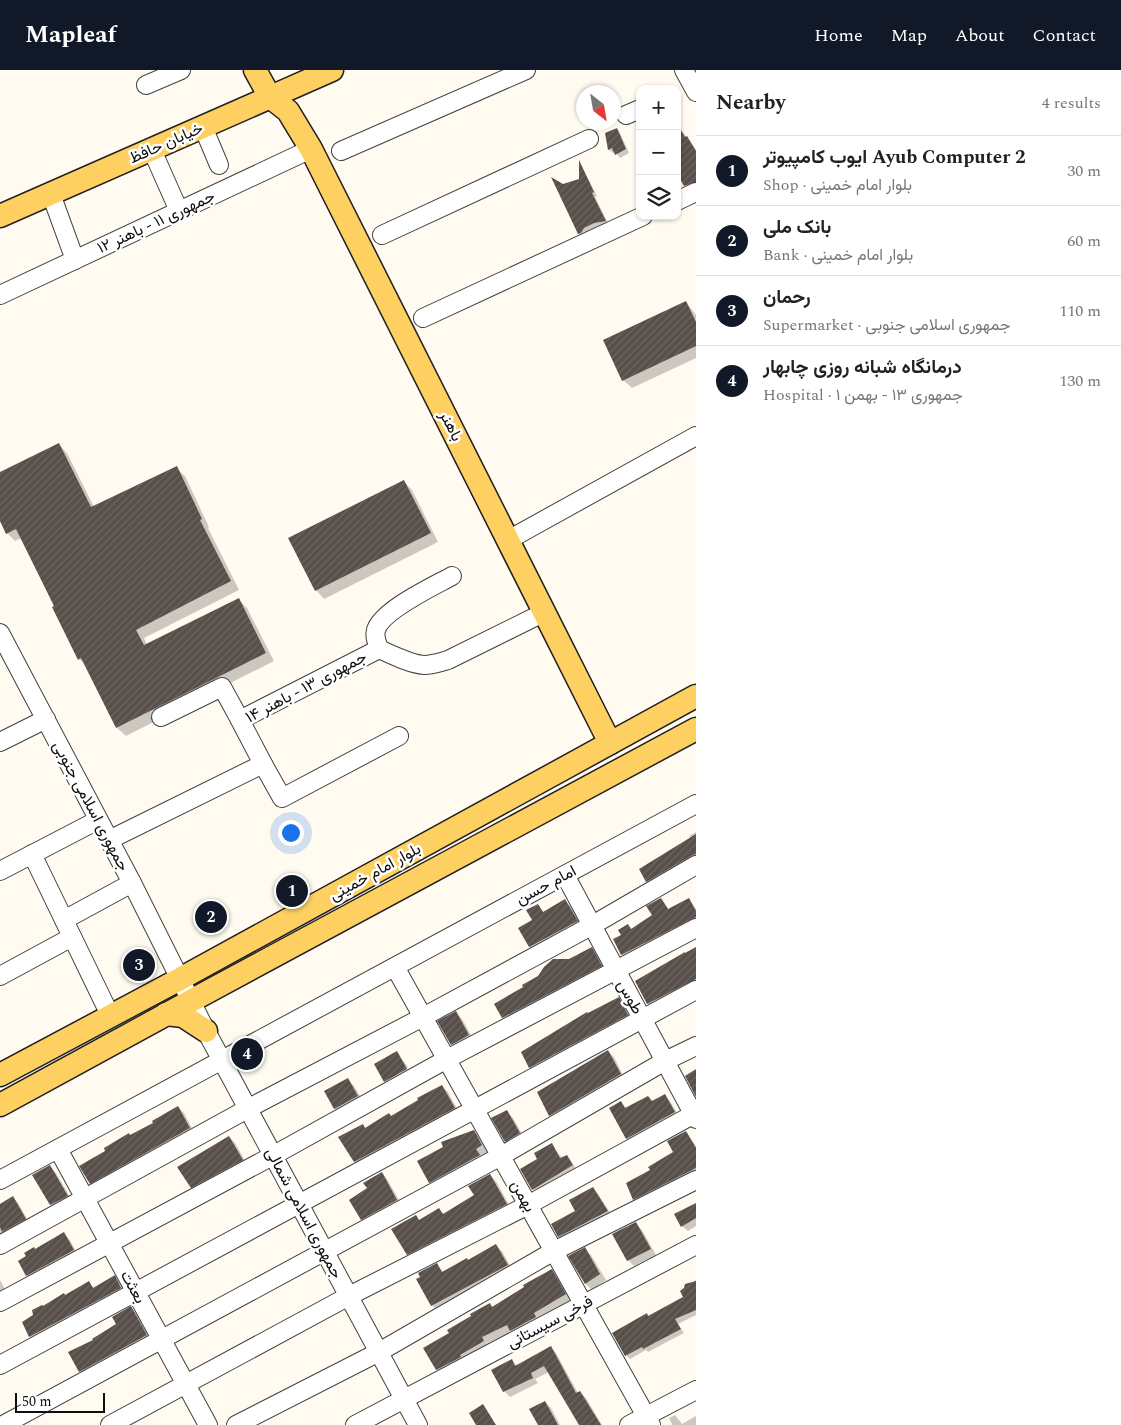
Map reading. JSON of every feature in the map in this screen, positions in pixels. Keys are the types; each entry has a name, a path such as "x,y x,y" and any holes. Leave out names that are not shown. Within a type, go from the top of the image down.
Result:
{"main road":[{"name":"باهنر","path":"254,70 282,92 610,743"},
{"name":"خیابان حافظ","path":"0,216 332,70"},
{"name":"بلوار امام خمینی","path":"0,1075 180,979 696,696"},
{"name":"بلوار امام خمینی","path":"0,1105 191,1000 696,729"},
{"path":"206,1030 205,1004 211,990"},
{"path":"166,1014 183,1016 206,1030"}],"street":[{"path":"146,85 181,70"},
{"path":"341,151 526,70"},
{"path":"202,127 219,165"},
{"path":"382,235 589,140"},
{"name":"جمهوری ۱۱ - باهنر ۱۲","path":"0,295 311,149"},
{"path":"152,150 179,211"},
{"path":"681,198 696,192"},
{"path":"51,194 75,260"},
{"path":"423,318 636,219"},
{"path":"508,540 696,436"},
{"path":"379,649 375,639 376,629 382,620 409,600 452,576"},
{"name":"جمهوری ۱۳ - باهنر ۱۴","path":"399,736 282,798 240,720 379,649 424,665 437,663 448,660 545,612"},
{"name":"جمهوری اسلامی جنوبی","path":"1,635 191,1000"},
{"path":"161,717 222,687 240,720"},
{"path":"0,742 46,719"},
{"path":"109,840 262,764"},
{"name":"امام حسن","path":"0,1180 696,804"},
{"path":"0,871 98,820"},
{"path":"32,854 110,1015"},
{"path":"0,1245 248,1108 423,1017 591,926 696,865"},
{"name":"طوس","path":"565,875 615,971 695,1116"},
{"path":"64,920 132,884"},
{"path":"0,1302 274,1155 447,1059 696,928"},
{"path":"0,976 72,937"},
{"name":"بهمن","path":"395,967 648,1420"},
{"path":"0,1365 696,990"},
{"name":"جمهوری اسلامی شمالی","path":"191,1000 418,1425"},
{"path":"3,1425 501,1156 666,1061 696,1046"},
{"path":"110,1425 349,1296 528,1205 695,1116"},
{"name":"بعثت","path":"58,1149 208,1425"},
{"path":"236,1425 379,1352 554,1251 696,1180"},
{"name":"فرخی سیستانی","path":"355,1425 696,1245"},
{"path":"629,1425 648,1420 696,1390"}],"building":[{"path":"618,130 626,149 615,155 612,148 608,150 605,133"},
{"path":"681,130 685,137 687,136 696,151 696,182 684,186 681,181"},
{"path":"579,160 606,221 594,223 584,228 578,234 551,177 563,184 579,179"},
{"path":"686,301 696,322 696,346 622,381 603,340"},
{"path":"59,443 91,507 177,466 202,519 200,520 231,581 136,630 144,645 239,598 266,653 116,728 81,658 78,660 16,529 6,534 0,521 0,472"},
{"path":"404,480 431,533 315,591 288,538"},
{"path":"696,834 696,854 646,882 639,869"},
{"path":"661,898 668,909 689,898 696,911 696,917 621,955 613,939 621,935 618,930 628,924 631,929 652,915 646,906"},
{"path":"565,899 578,921 529,947 518,928 532,920 526,910 538,904 543,912"},
{"path":"592,947 602,966 502,1018 494,1004 538,976 553,959 569,959"},
{"path":"696,947 696,979 647,1004 635,981"},
{"path":"619,997 628,1015 529,1068 521,1052 587,1012"},
{"path":"456,1011 469,1035 451,1045 437,1021"},
{"path":"608,1050 621,1074 549,1116 537,1092"},
{"path":"397,1051 407,1069 384,1082 374,1064"},
{"path":"696,1069 696,1097 685,1076"},
{"path":"348,1078 358,1096 334,1109 324,1091"},
{"path":"442,1085 455,1108 354,1162 338,1137 363,1124 365,1128 389,1113 391,1116 418,1100 417,1098"},
{"path":"665,1094 675,1112 626,1139 609,1108 621,1101 625,1108 648,1096 652,1101"},
{"path":"178,1106 190,1128 90,1184 79,1166 105,1151 104,1148 129,1133 130,1135 153,1123 152,1121"},
{"path":"507,1110 520,1133 505,1142 491,1118"},
{"path":"474,1130 482,1145 476,1149 480,1155 429,1183 417,1161 443,1147 441,1142"},
{"path":"686,1131 696,1148 696,1168 633,1200 626,1183 650,1170 648,1167 673,1152 667,1141"},
{"path":"229,1136 243,1160 191,1188 177,1167"},
{"path":"552,1143 560,1158 567,1155 573,1165 532,1190 520,1169 537,1159 534,1153"},
{"path":"50,1165 68,1196 50,1205 32,1175"},
{"path":"382,1172 397,1200 361,1220 349,1200 367,1188 363,1183"},
{"path":"490,1174 507,1204 407,1255 391,1229 416,1215 419,1220 439,1208 443,1214 474,1195 468,1186"},
{"path":"593,1187 608,1211 558,1237 551,1224 575,1211 569,1200"},
{"path":"13,1196 26,1219 2,1232 0,1227 0,1204"},
{"path":"696,1203 696,1218 681,1227 674,1214"},
{"path":"636,1222 651,1249 627,1261 612,1234"},
{"path":"64,1232 74,1250 26,1276 18,1261 26,1256 24,1253 34,1247 35,1249"},
{"path":"496,1244 508,1265 431,1306 416,1279 420,1277 418,1273 437,1263 442,1272"},
{"path":"585,1247 600,1274 585,1284 568,1256"},
{"path":"552,1269 566,1294 534,1313 536,1317 510,1331 507,1325 482,1337 484,1341 460,1355 461,1357 436,1370 423,1348 449,1333 447,1330 471,1316 470,1314 490,1303 492,1307 524,1287 523,1285"},
{"path":"115,1275 121,1288 29,1337 22,1322 33,1315 32,1310 43,1306 64,1293 65,1295 89,1281 93,1288"},
{"path":"696,1281 696,1310 675,1319 681,1329 643,1349 642,1347 625,1356 612,1333 647,1313 648,1316 683,1297 680,1291 684,1288 685,1284"},
{"path":"131,1306 147,1335 79,1372 68,1352 93,1340 116,1324 112,1317"},
{"path":"551,1346 576,1393 580,1391 601,1425 579,1425 544,1366 531,1373 533,1378 503,1392 491,1370 512,1359 515,1366"},
{"path":"545,1401 558,1425 538,1425 529,1409"},
{"path":"483,1404 496,1425 476,1425 469,1413"}],"place":[{"name":"ایوب کامپیوتر Ayub Computer 2","path":"292,891"},
{"name":"بانک ملی","path":"211,917"},
{"name":"رحمان","path":"139,965"},
{"name":"درمانگاه شبانه روزی چابهار","path":"247,1054"}]}
